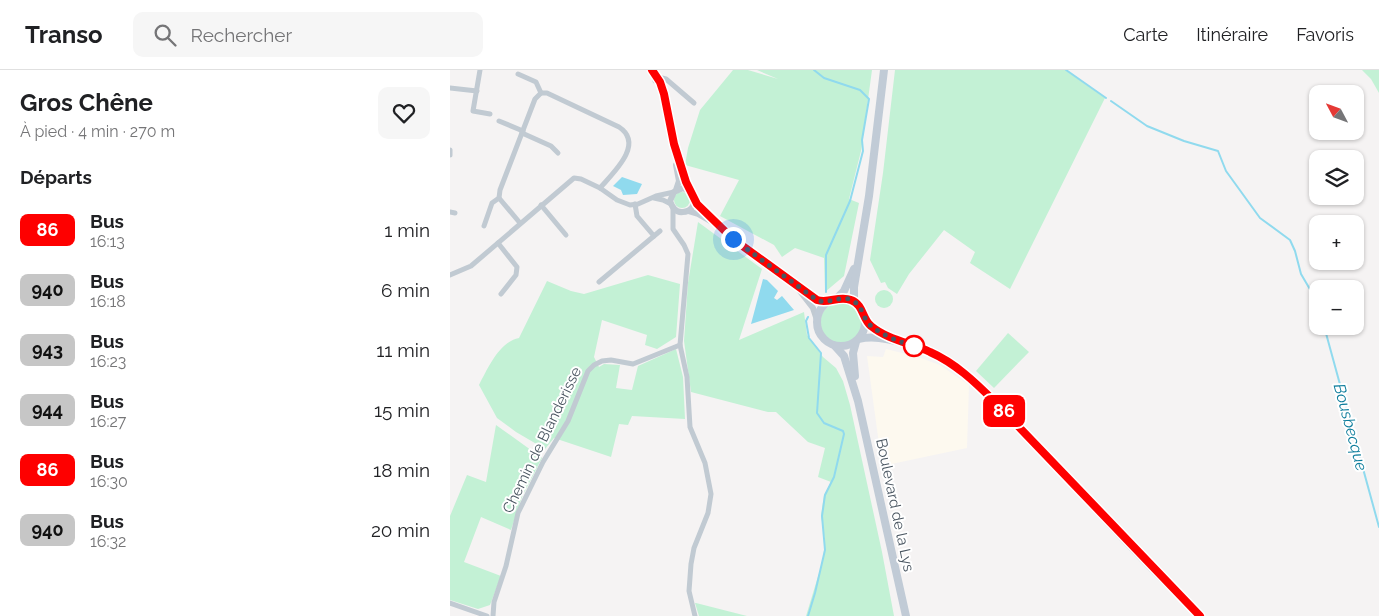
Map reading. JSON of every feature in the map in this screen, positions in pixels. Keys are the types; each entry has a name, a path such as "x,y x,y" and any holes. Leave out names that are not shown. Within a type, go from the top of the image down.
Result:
{"main road":[{"path":"884,70 869,196 853,290 854,299 869,324 876,330 941,358 961,371 983,390 1200,616"},
{"path":"862,241 853,272 842,292 821,309 817,320 820,335 826,342 835,346 846,346 857,340 873,337 907,344"},
{"path":"833,300 848,299 858,305"},
{"path":"857,340 865,329 865,318"},
{"name":"Boulevard de la Lys","path":"857,340 853,360 858,401"},
{"name":"Boulevard de la Lys","path":"835,346 844,356 858,401 906,616"}],"street":[{"path":"480,70 473,111 490,114"},
{"path":"651,70 666,101 676,153 694,200 715,223 738,243 820,301 833,300"},
{"path":"518,74 536,82 541,93"},
{"path":"657,80 666,79 694,103"},
{"path":"657,80 679,181 670,198 673,225 676,234 686,248 688,257 680,345 687,377 690,428 704,463 710,489 708,513 694,548 690,564 689,591 695,616"},
{"path":"450,88 476,91"},
{"path":"520,223 499,198 500,190 536,97 541,93 556,97 626,132 629,145 627,154 600,188"},
{"path":"499,121 554,148 558,153"},
{"path":"450,150 450,155"},
{"path":"450,275 468,269 574,178 581,179 600,188 621,202 635,204 685,188 691,192"},
{"path":"484,226 492,203 499,198"},
{"path":"648,199 660,199 677,211 702,216 715,223"},
{"path":"673,225 676,220 693,207 694,200"},
{"path":"635,204 638,216 654,236"},
{"path":"541,205 566,235"},
{"path":"599,282 660,231"},
{"path":"498,243 518,267 516,275 501,294"},
{"path":"788,278 813,308 817,320"},
{"name":"Chemin de Blanderisse","path":"494,616 493,606 506,566 520,509 546,458 566,425 590,369 597,363 608,360 635,364 680,345"},
{"path":"450,603 484,614 493,606"}],"shaded area":[{"path":"886,349 940,365 969,385 967,448 882,466 867,356 883,357"}],"green space":[{"path":"733,70 748,70 778,79 757,70 872,70 861,151 849,199 859,203 844,276 825,292 824,258 795,248 782,257 774,245 720,216 739,180 685,165 688,148 700,110"},
{"path":"895,70 1065,70 1105,98 1010,289 970,263 975,252 944,230 909,274 897,294 888,288 885,282 881,283 870,260 883,173"},
{"path":"1362,70 1379,70 1379,93 1371,79"},
{"path":"682,192 688,194 690,200 688,206 682,208 676,206 674,200 676,194"},
{"path":"698,222 762,269 739,340 804,312 807,335 823,357 836,368 843,381 882,552 894,616 806,616 823,560 825,540 821,516 824,495 831,482 818,477 825,448 808,442 776,412 768,412 691,392 684,341 688,283"},
{"path":"648,275 680,284 676,337 657,349 645,345 647,335 602,320 594,357 599,367 604,364 620,365 616,388 632,390 638,366 676,349 683,377 685,419 632,416 628,425 619,424 611,457 554,438 545,449 497,418 479,385 500,350 512,340 519,338 547,281 584,294"},
{"path":"884,290 890,293 893,299 890,305 884,308 878,305 875,299 878,293"},
{"path":"841,302 856,308 862,323 856,338 841,344 826,338 820,323 826,308"},
{"path":"1008,333 1029,352 994,388 976,371"},
{"path":"496,425 542,458 522,497 511,530 481,517 464,562 501,576 490,605 478,609 450,600 450,516 467,475 486,482"},
{"path":"696,603 747,616 699,616"}],"water":[{"path":"622,177 642,184 637,194 623,195 621,190 613,186"},
{"path":"763,279 767,280 778,291 774,298 777,300 782,296 794,310 751,324"}],"waterway":[{"path":"814,70 824,78 860,90 869,99 862,140 863,151 850,201 826,255 826,292"},
{"name":"Bousbecque","path":"1066,70 1106,98"},
{"name":"Bousbecque","path":"1111,101 1147,126 1184,141 1218,151 1226,171 1260,218 1290,240 1301,274 1309,288"},
{"path":"808,317 806,321 809,338 821,353 817,413 824,423 843,431 844,434 834,477 825,495 822,516 825,550 808,616"},
{"name":"Bousbecque","path":"1326,335 1379,527"}],"bus line":[{"name":"86","path":"652,70 660,82 664,94 674,144 688,187 693,194 694,200 715,223 742,246 817,300 827,302 842,298 854,301 864,313 867,322 876,330 907,344 932,352 965,374 994,401 1200,616"}],"route":[{"path":"733,239 817,300 824,302 839,298 851,300 860,307 871,326 884,334 914,346"}]}
